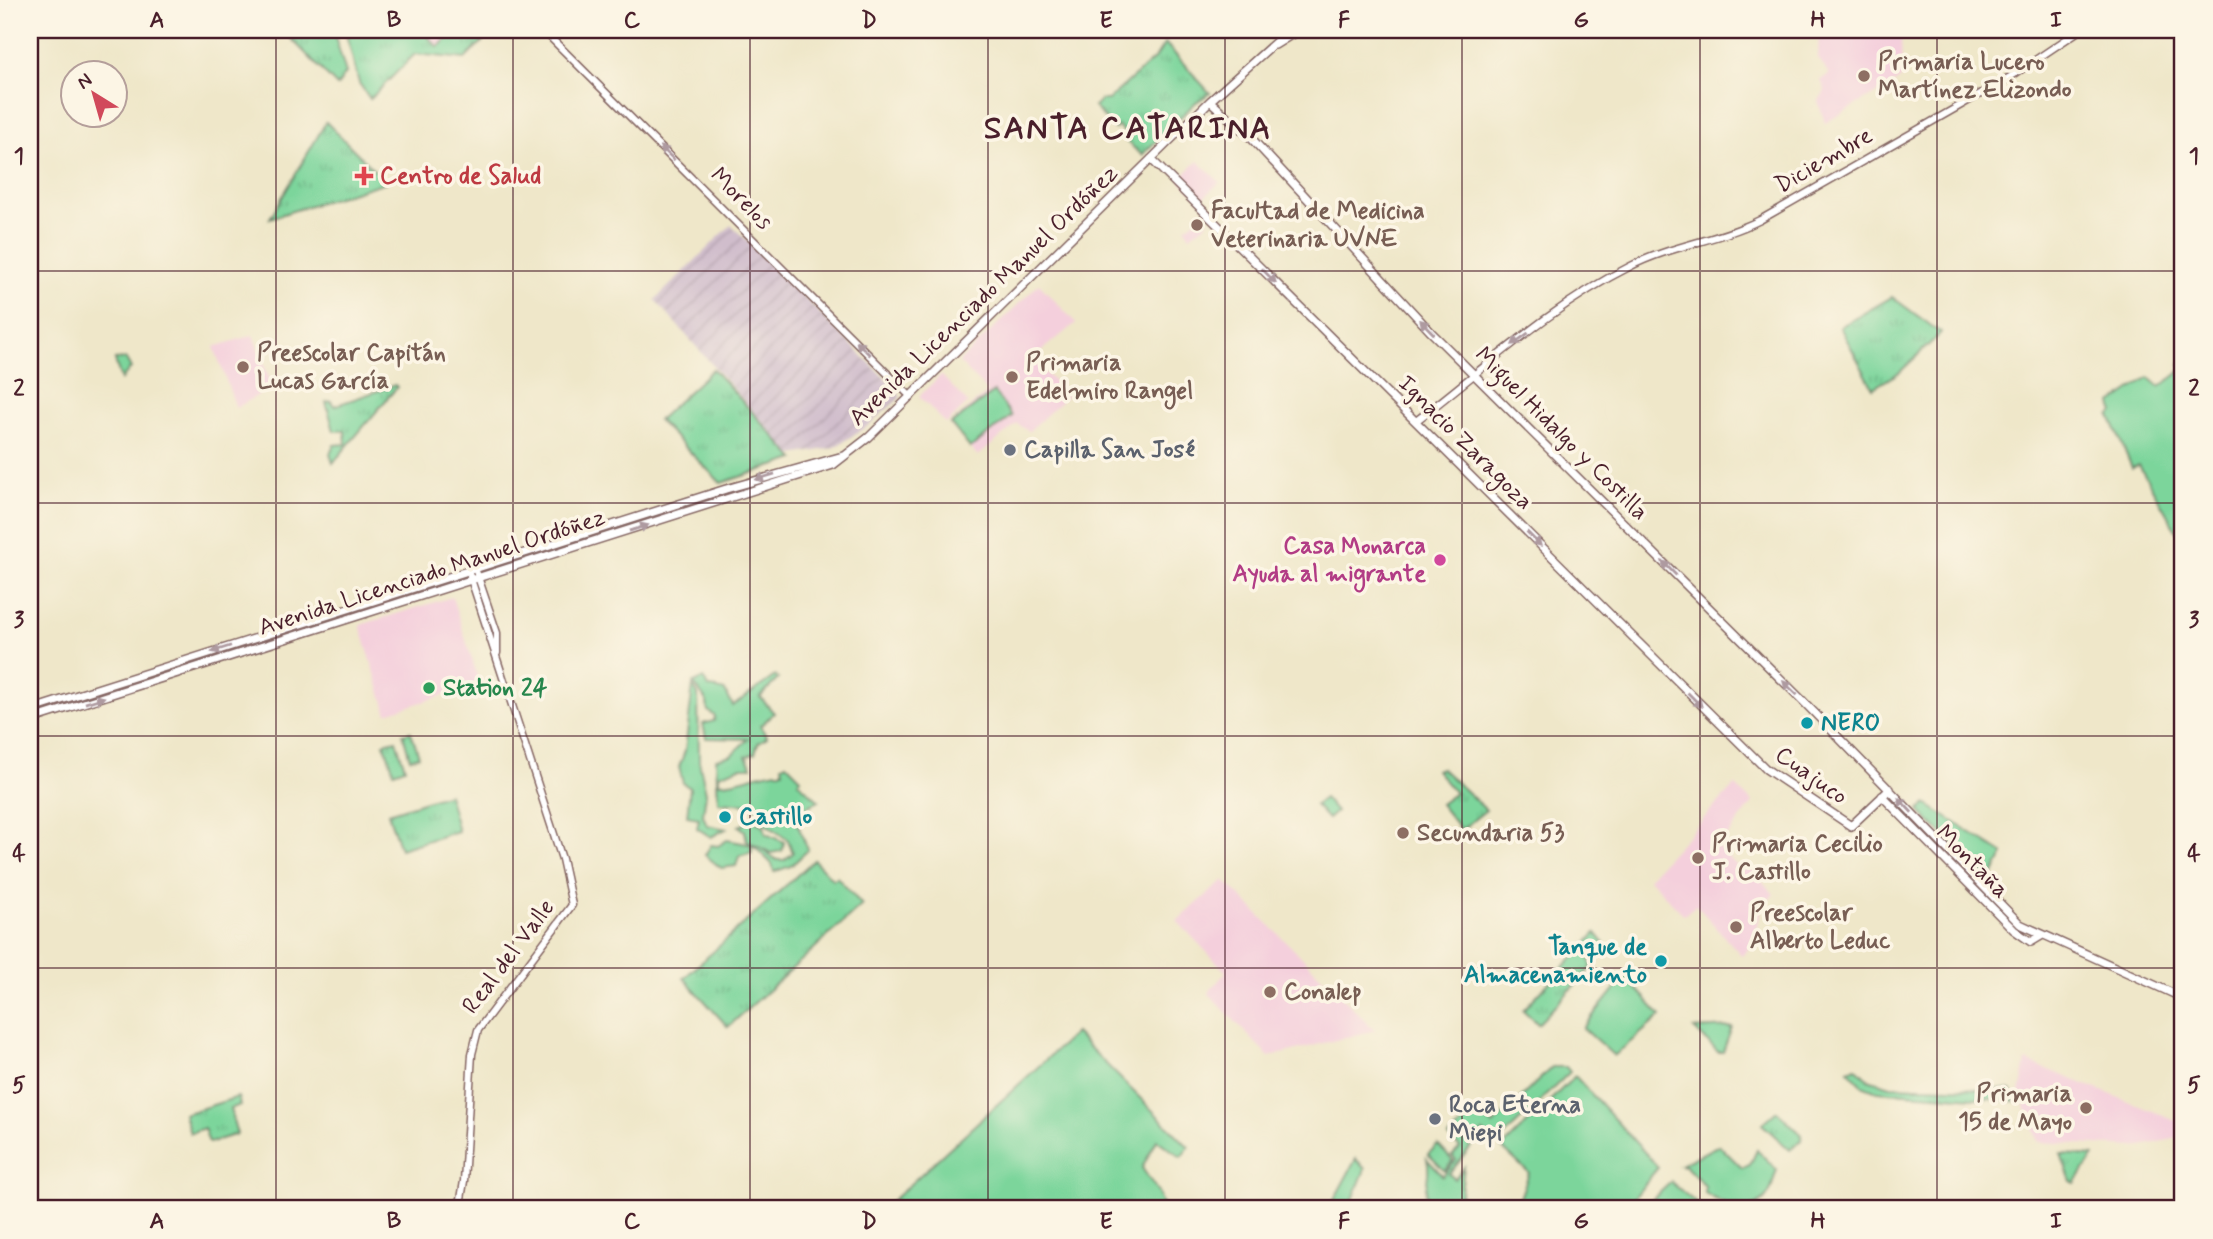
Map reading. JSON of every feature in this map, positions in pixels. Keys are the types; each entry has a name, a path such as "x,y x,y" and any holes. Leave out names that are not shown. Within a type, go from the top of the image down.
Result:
{"main road":[{"name":"Avenida Licenciado Manuel Ordóñez","path":"30,720 827,467 869,437 1210,101 1289,30"},
{"name":"Avenida Licenciado Manuel Ordóñez","path":"1271,47 1299,30"},
{"name":"Miguel Hidalgo y Costilla","path":"1210,101 1253,140 1475,375 1889,789"},
{"name":"Ignacio Zaragoza","path":"1151,159 1750,755"},
{"name":"Avenida Licenciado Manuel Ordóñez","path":"30,710 786,470 843,456"},
{"path":"353,618 379,598 388,607 407,590"},
{"name":"Cuajuco","path":"1750,755 1789,787 1851,826 1882,796"},
{"path":"1882,796 1889,789"},
{"name":"Montaña","path":"1889,789 2020,924 2041,936 2183,998"},
{"name":"Montaña","path":"1882,796 2014,930 2031,942 2041,936"},
{"path":"1916,833 1924,826"}],"street":[{"name":"Morelos","path":"543,30 911,397"},
{"name":"Diciembre","path":"1416,421 1575,298 1652,256 1730,235 1760,220 2010,77 2080,30"},
{"name":"Real del Valle","path":"454,1209 461,1199 464,1181 472,1054 478,1030 572,905 562,859 497,653 499,642 472,569"}],"shaded area":[{"path":"422,30 456,30 438,47"},
{"name":"Primaria Lucero Martínez Elizondo","path":"1819,30 1901,30 1902,78 1825,123 1818,102 1825,91 1821,80 1829,74 1818,58"},
{"path":"1198,161 1220,182 1201,200 1179,179"},
{"name":"Facultad de Medicina Veterinaria UVNE","path":"1202,215 1208,222 1190,236 1185,228"},
{"path":"731,225 899,392 900,398 866,427 833,448 792,455 655,300"},
{"name":"Primaria Edelmiro Rangel","path":"1039,284 1076,323 1038,354 1038,366 1068,395 1029,431 1017,424 978,456 949,424 988,392 959,362"},
{"name":"Preescolar Capitán Lucas García","path":"253,335 272,387 236,408 214,347"},
{"path":"941,375 968,403 946,424 919,396"},
{"path":"452,597 480,684 387,713 360,625"},
{"name":"Primaria Cecilio J. Castillo","path":"1735,785 1753,803 1719,847 1739,868 1751,869 1774,894 1763,906 1750,947 1742,956 1696,905 1684,915 1648,878"},
{"path":"1224,880 1375,1030 1269,1057 1208,993 1226,972 1177,921"},
{"name":"Primaria 15 de Mayo","path":"2026,1061 2183,1123 2183,1137 2136,1147 2038,1142 2020,1093"}],"green space":[{"path":"283,30 333,30 346,73 337,86"},
{"path":"345,30 422,30 438,47 456,30 494,30 465,59 415,54 370,99 359,83"},
{"path":"1165,43 1210,93 1195,103 1142,155 1127,142 1130,139 1118,126 1115,129 1094,107 1101,100 1108,100 1156,57"},
{"path":"326,122 386,182 270,218"},
{"path":"1892,297 1941,333 1900,372 1873,388 1840,327"},
{"path":"126,359 131,368 121,380 115,360"},
{"path":"713,369 795,459 721,483 658,420"},
{"path":"2183,369 2183,535 2180,537 2139,465 2132,468 2110,416 2114,412 2112,403 2149,377 2160,387"},
{"path":"395,385 397,387 333,463 330,454 334,445 346,444 345,431 334,431 326,402 331,401 334,406"},
{"path":"994,392 1012,416 970,448 951,424"},
{"path":"775,676 778,679 760,697 774,713 760,726 767,737 758,743 755,753 746,756 752,767 740,767 719,775 719,783 783,771 782,765 786,763 801,778 798,782 819,801 793,813 808,850 791,866 774,872 772,864 754,846 751,847 752,852 739,856 736,866 721,868 705,855 711,845 718,846 727,840 758,846 777,860 784,860 793,853 788,840 759,819 766,814 766,804 760,809 750,804 718,802 716,759 731,755 748,739 706,738 703,724 714,721 715,716 708,711 707,702 694,683 703,679 709,687 725,691 733,706"},
{"path":"693,685 698,695 699,761 706,793 703,815 707,825 726,829 711,837 697,828 699,818 687,816 690,788 683,783 679,767 685,751"},
{"path":"411,732 419,756 410,759 403,734"},
{"path":"396,740 405,768 394,772 384,743"},
{"path":"1441,768 1486,810 1461,830 1440,804 1455,793 1436,770"},
{"path":"448,794 458,831 400,849 388,813"},
{"path":"1324,798 1336,812 1328,819 1315,805"},
{"path":"1926,804 2004,854 1990,881 1919,811"},
{"path":"753,820 764,826 766,834 784,842 782,851 771,853 747,841 745,831 739,826"},
{"path":"814,860 833,880 837,877 862,905 728,1027 684,978"},
{"path":"1596,933 1605,944 1590,959 1592,967 1538,1024 1523,1010"},
{"path":"1625,976 1661,1016 1614,1056 1583,1028"},
{"path":"1732,1027 1723,1052 1718,1052 1694,1029"},
{"path":"1075,1033 1189,1147 1181,1157 1157,1140 1142,1168 1158,1192 1163,1209 883,1209"},
{"path":"1552,1067 1566,1067 1570,1072 1497,1143 1483,1132 1449,1174 1455,1179 1464,1167 1459,1209 1428,1209 1427,1159 1443,1176 1456,1160 1452,1156 1460,1148 1449,1137 1466,1120 1480,1115 1493,1125"},
{"path":"1856,1067 1868,1079 1891,1086 2011,1090 2016,1101 1877,1091 1862,1085 1848,1070"},
{"path":"1575,1076 1658,1167 1634,1198 1643,1208 1671,1182 1703,1209 1516,1209 1529,1173 1502,1148"},
{"path":"238,1097 240,1105 230,1109 237,1134 209,1143 204,1128 190,1133 184,1114"},
{"path":"1777,1111 1801,1134 1802,1140 1790,1150 1762,1124"},
{"path":"1438,1145 1453,1161 1445,1171 1428,1154"},
{"path":"1719,1145 1742,1168 1750,1165 1757,1150 1777,1170 1764,1200 1748,1207 1721,1202 1705,1193 1705,1186 1685,1166 1680,1165"},
{"path":"2061,1154 2094,1156 2075,1183 2071,1181"},
{"path":"1356,1159 1365,1169 1349,1209 1329,1209"}],"place":[{"name":"Primaria Lucero Martínez Elizondo","path":"1864,76"},
{"name":"Centro de Salud","path":"364,176"},
{"name":"Facultad de Medicina Veterinaria UVNE","path":"1197,225"},
{"name":"Preescolar Capitán Lucas García","path":"243,367"},
{"name":"Primaria Edelmiro Rangel","path":"1012,377"},
{"name":"Capilla San José","path":"1010,450"},
{"name":"Casa Monarca Ayuda al migrante","path":"1440,560"},
{"name":"Station 24","path":"429,688"},
{"name":"NERO","path":"1807,723"},
{"name":"Castillo","path":"725,817"},
{"name":"Secundaria 53","path":"1403,833"},
{"name":"Primaria Cecilio J. Castillo","path":"1698,858"},
{"name":"Preescolar Alberto Leduc","path":"1736,927"},
{"name":"Tanque de Almacenamiento","path":"1661,961"},
{"name":"Conalep","path":"1270,992"},
{"name":"Primaria 15 de Mayo","path":"2086,1108"},
{"name":"Roca Eterna Miepi","path":"1435,1119"}],"district":[{"name":"SANTA CATARINA","path":"1128,129"}]}
